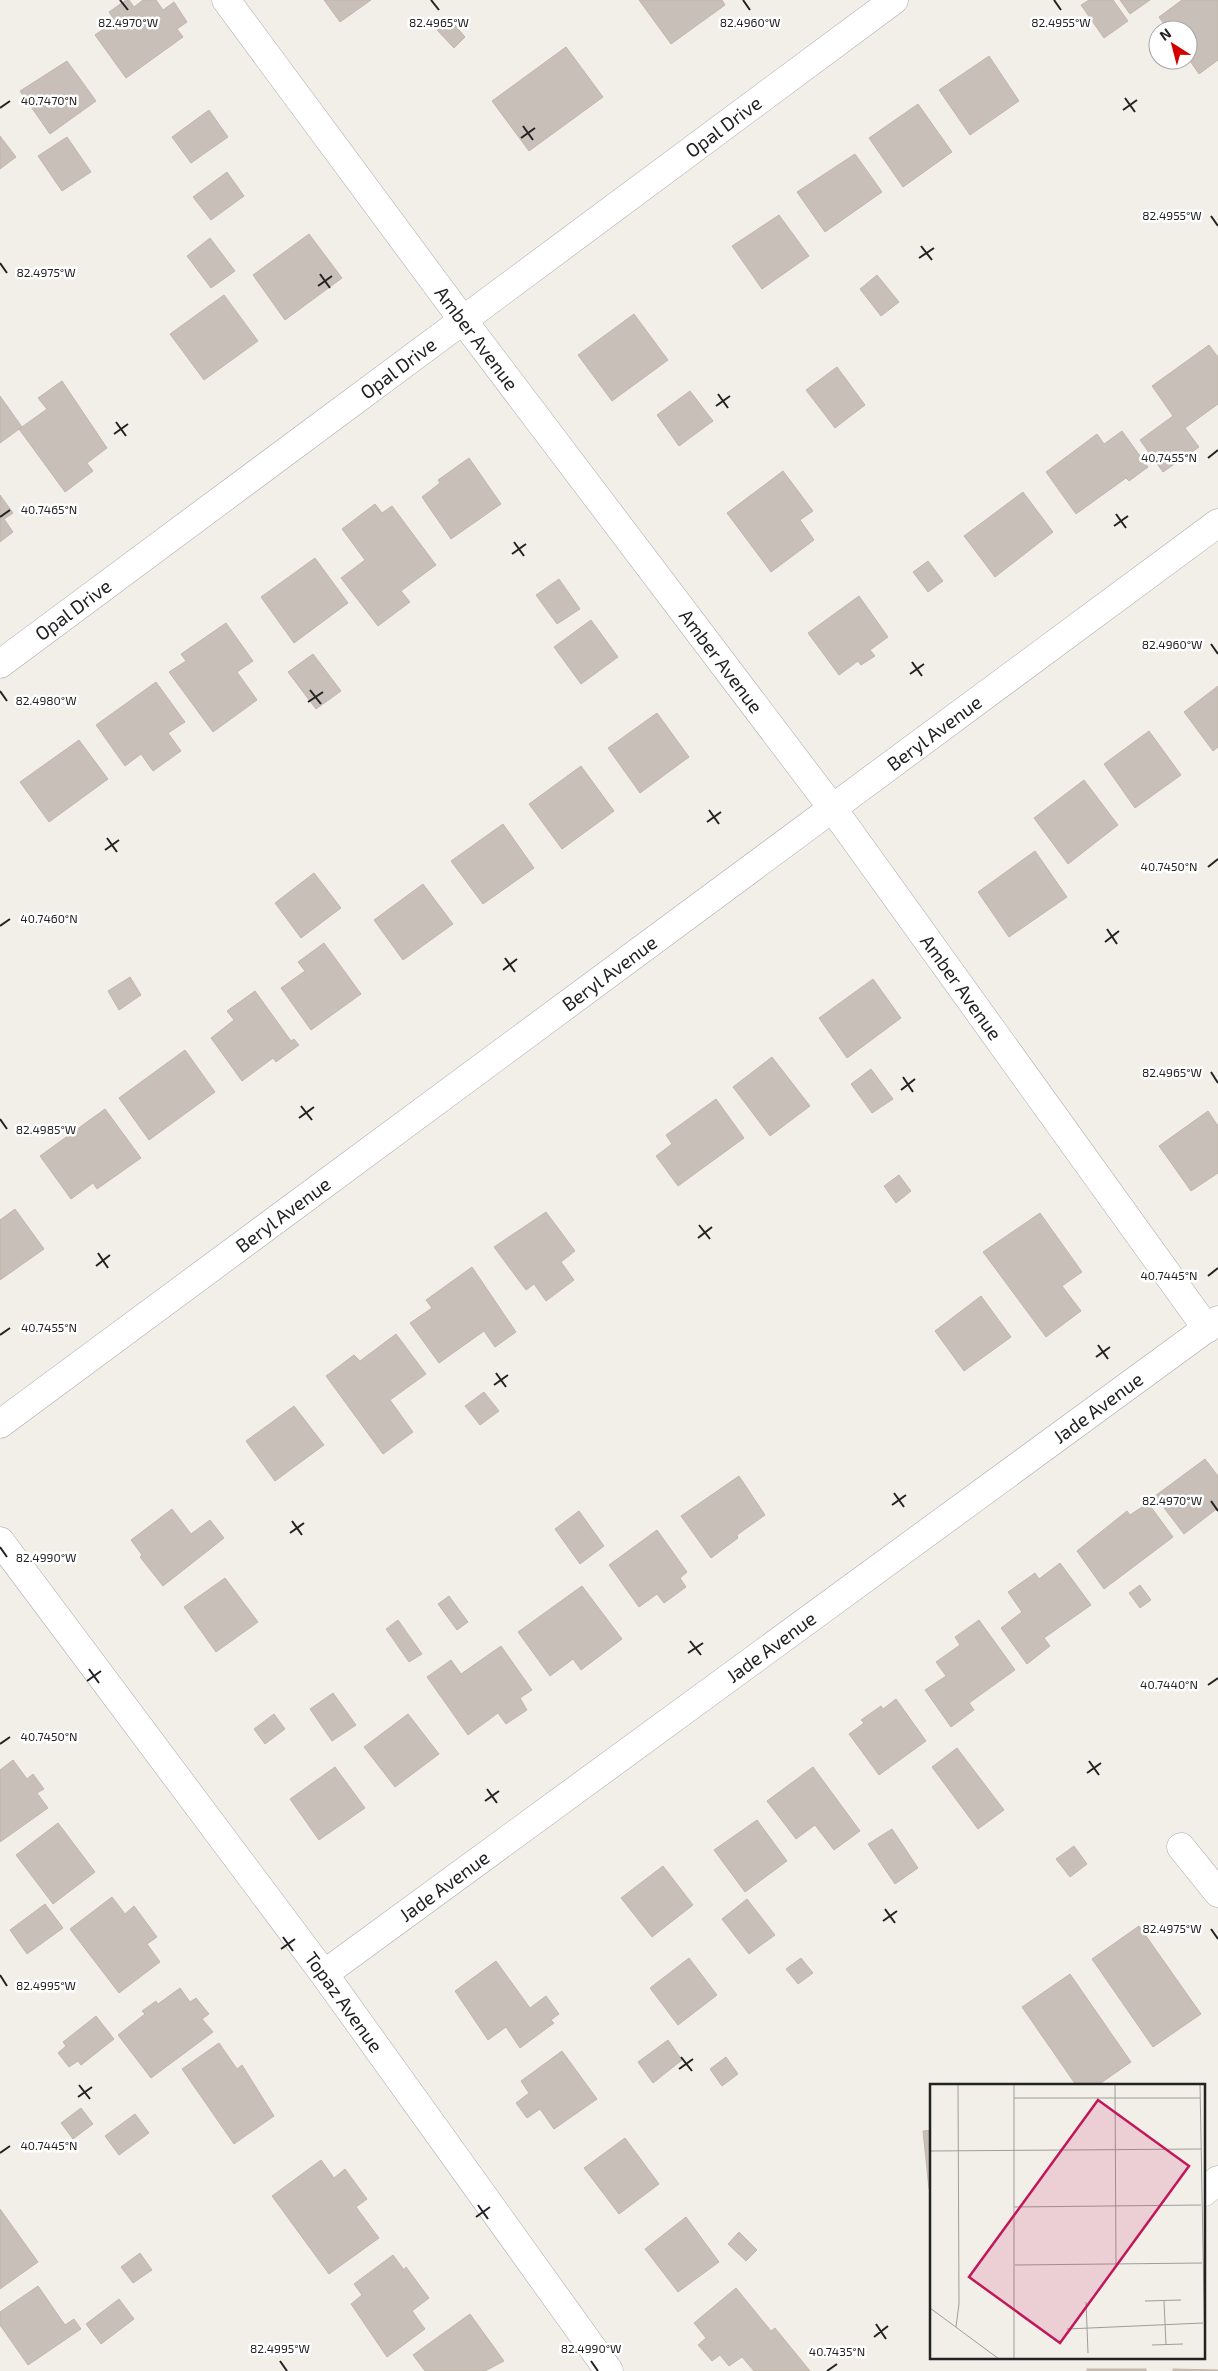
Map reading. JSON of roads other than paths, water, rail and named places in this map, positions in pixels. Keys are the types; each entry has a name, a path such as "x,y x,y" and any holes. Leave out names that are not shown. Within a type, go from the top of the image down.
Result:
{"street":[{"name":"Amber Avenue","path":"226,0 462,319 832,809 1213,1325"},
{"name":"Opal Drive","path":"0,664 894,0"},
{"name":"Beryl Avenue","path":"0,1424 1218,523"},
{"name":"Jade Avenue","path":"324,1974 1213,1325"},
{"name":"Topaz Avenue","path":"0,1541 324,1974 609,2371"},
{"path":"1181,1846 1218,1893"},
{"path":"1206,2190 1218,2180"}]}
